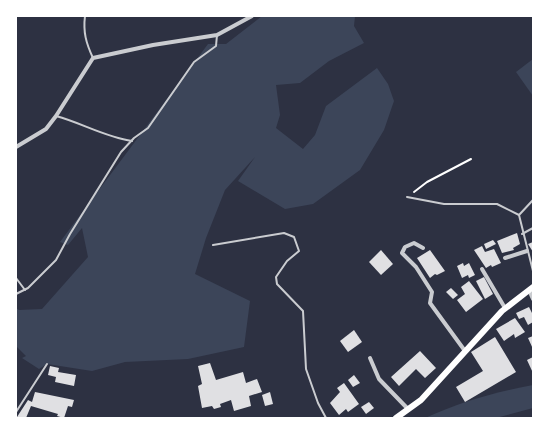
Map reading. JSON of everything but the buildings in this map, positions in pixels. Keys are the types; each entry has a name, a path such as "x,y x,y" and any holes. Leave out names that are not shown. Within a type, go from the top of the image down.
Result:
{"main road":[{"path":"396,418 421,400 505,308 531,289"}],"street":[{"path":"16,147 46,129 93,58 153,45 217,35 252,16"},
{"path":"423,248 414,243 405,247 402,253 416,267 432,292 430,302 465,351"},
{"path":"505,258 527,251"},
{"path":"482,269 505,308"},
{"path":"531,289 533,299"},
{"path":"370,358 379,379 408,409"}],"lane":[{"path":"85,16 83,29 85,41 93,58"},
{"path":"16,294 24,290 56,260 101,182 121,152 148,128 194,62 216,46 217,35"},
{"path":"56,116 72,120 109,136 132,141"},
{"path":"407,197 444,204 497,204 518,215"},
{"path":"518,215 533,200"},
{"path":"518,215 533,271"},
{"path":"522,234 533,228"},
{"path":"213,245 251,240 284,233 294,237 299,251 287,261 276,277 277,284 303,311 306,369 318,403 326,418"},
{"path":"16,278 24,290"},
{"path":"16,412 47,364"}],"path":[{"path":"407,197 427,182 471,159"}],"shaded area":[{"path":"262,16 355,16 354,26 364,43 329,61 300,83 276,85 280,115 276,128 303,149 315,135 326,106 377,68 388,84 394,101 384,130 360,170 313,204 285,209 238,181 255,157 225,190 206,238 195,274 250,301 244,347 188,359 125,362 92,371 47,364 39,369 22,358 26,356 16,346 16,308 19,310 42,309 88,257 82,228 68,245 60,242 208,44 226,44"},
{"path":"533,59 533,96 516,72"},
{"path":"533,385 533,408 496,418 425,418 478,398"}]}
